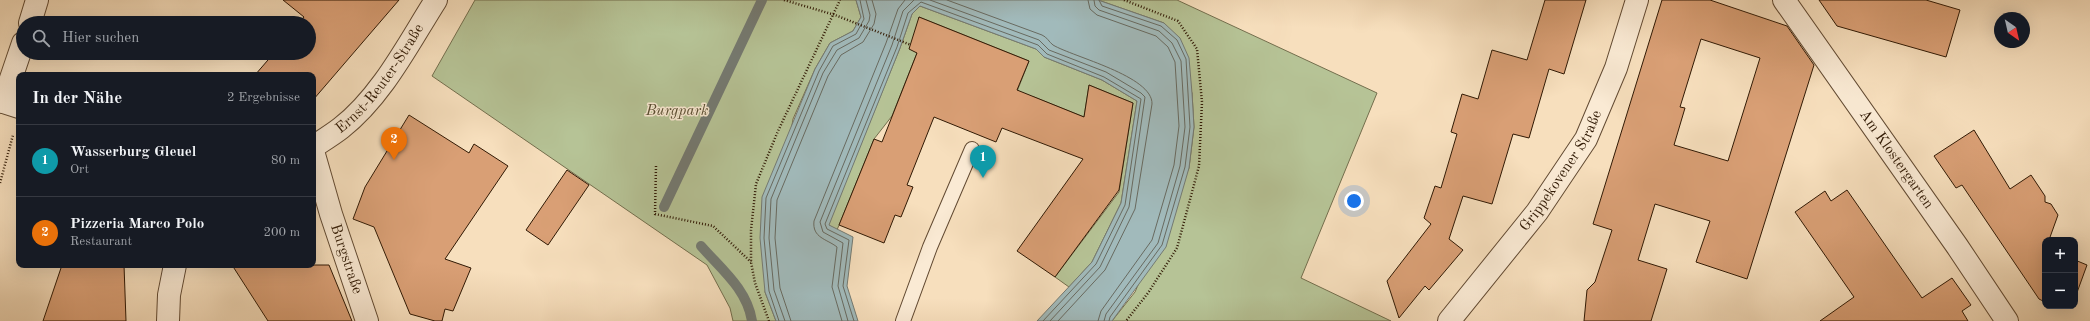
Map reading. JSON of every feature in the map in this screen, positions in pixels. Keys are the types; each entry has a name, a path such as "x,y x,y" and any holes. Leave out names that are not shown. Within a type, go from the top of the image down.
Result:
{"street":[{"path":"32,16 37,0"},
{"name":"Ernst-Reuter-Straße","path":"316,146 342,128 368,102 391,71 436,0"},
{"name":"Grippekovener Straße","path":"1449,321 1537,212 1586,139 1616,68 1637,0"},
{"name":"Am Klostergarten","path":"1784,0 1957,246 2007,321"},
{"path":"17,72 19,60"},
{"path":"9,109 16,76"},
{"name":"Burgstraße","path":"316,162 330,214 367,321"},
{"path":"168,321 169,294 174,268"}],"lane":[{"path":"903,321 930,247 972,149"}],"path":[{"path":"784,0 835,15 910,45"},
{"path":"768,321 755,283 751,262 751,230 756,184 778,131 835,15 840,0"},
{"path":"1124,0 1178,21 1197,49 1202,102 1199,166 1177,248 1148,294 1126,321"},
{"path":"0,183 9,109"},
{"path":"656,166 655,214 713,226 751,262"}],"green space":[{"name":"Burgpark","path":"475,0 856,0 861,17 853,31 830,43 815,69 793,119 765,292 776,321 733,321 730,308 707,265 432,76"},
{"path":"1098,0 1177,0 1377,93 1301,278 1391,321 1112,321 1135,292 1189,168 1194,127 1192,93 1164,23"},
{"path":"920,6 1036,49 1044,57 1102,80 1137,101 1121,203 1092,262 1069,287 1055,277 1119,192 1133,103 1089,85 1084,117 1034,97 1016,94 1029,61 919,17 917,53 892,116 874,139 837,230 828,225 900,48 912,14"}],"water":[{"path":"856,0 1098,0 1164,23 1180,38 1189,58 1192,93 1194,127 1189,168 1166,247 1112,321 1037,321 1092,262 1121,203 1137,101 1102,80 1044,57 1036,49 920,6 912,14 900,48 829,225 853,237 847,286 858,321 776,321 765,292 760,238 762,197 815,69 830,43 853,31 861,17"}],"building":[{"path":"283,0 399,0 316,97 316,72 258,72 268,60 316,60 316,16 303,16"},
{"path":"1545,0 1586,0 1564,74 1549,69 1529,138 1513,134 1492,204 1463,196 1449,239 1463,250 1429,290 1425,286 1399,318 1387,281 1431,224 1424,218 1435,186 1441,188 1457,134 1451,132 1462,94 1478,99 1492,50 1527,60"},
{"path":"1662,0 1710,0 1787,26 1814,65 1747,279 1696,262 1710,221 1655,204 1638,260 1667,269 1651,321 1584,321 1587,290 1595,282 1612,230 1593,224","holes":["1701,39 1760,58 1728,161 1674,145 1685,108 1680,107"]},
{"path":"1819,0 1926,0 1960,10 1946,57 1837,26"},
{"path":"919,17 1029,61 1017,90 1084,117 1089,85 1133,103 1119,190 1055,277 1017,251 1083,159 1002,128 996,142 934,117 907,185 913,187 901,217 895,215 884,243 839,225 874,139 882,142 917,53 909,49"},
{"path":"409,115 469,153 474,144 508,166 445,259 471,268 453,311 445,309 442,321 435,321 410,314 374,227 353,219 365,187"},
{"path":"1974,130 2010,189 2031,175 2045,196 2045,202 2051,204 2058,215 2050,237 2042,237 2042,300 2039,299 1962,185 1956,188 1934,156"},
{"path":"567,170 589,185 548,245 526,230"},
{"path":"1847,190 1922,298 1952,278 1971,305 1962,311 1968,321 1820,321 1854,297 1795,212 1825,191 1831,201"},
{"path":"2078,261 2087,265 2078,290"},
{"path":"316,265 329,265 352,321 268,321 234,268 316,268"},
{"path":"61,268 124,268 126,321 43,321"}],"waterway":[{"path":"664,207 762,0"},
{"path":"701,246 725,271 739,289 745,299 752,321"}],"place":[{"name":"Pizzeria Marco Polo","path":"394,160"},
{"name":"Wasserburg Gleuel","path":"983,178"}]}
